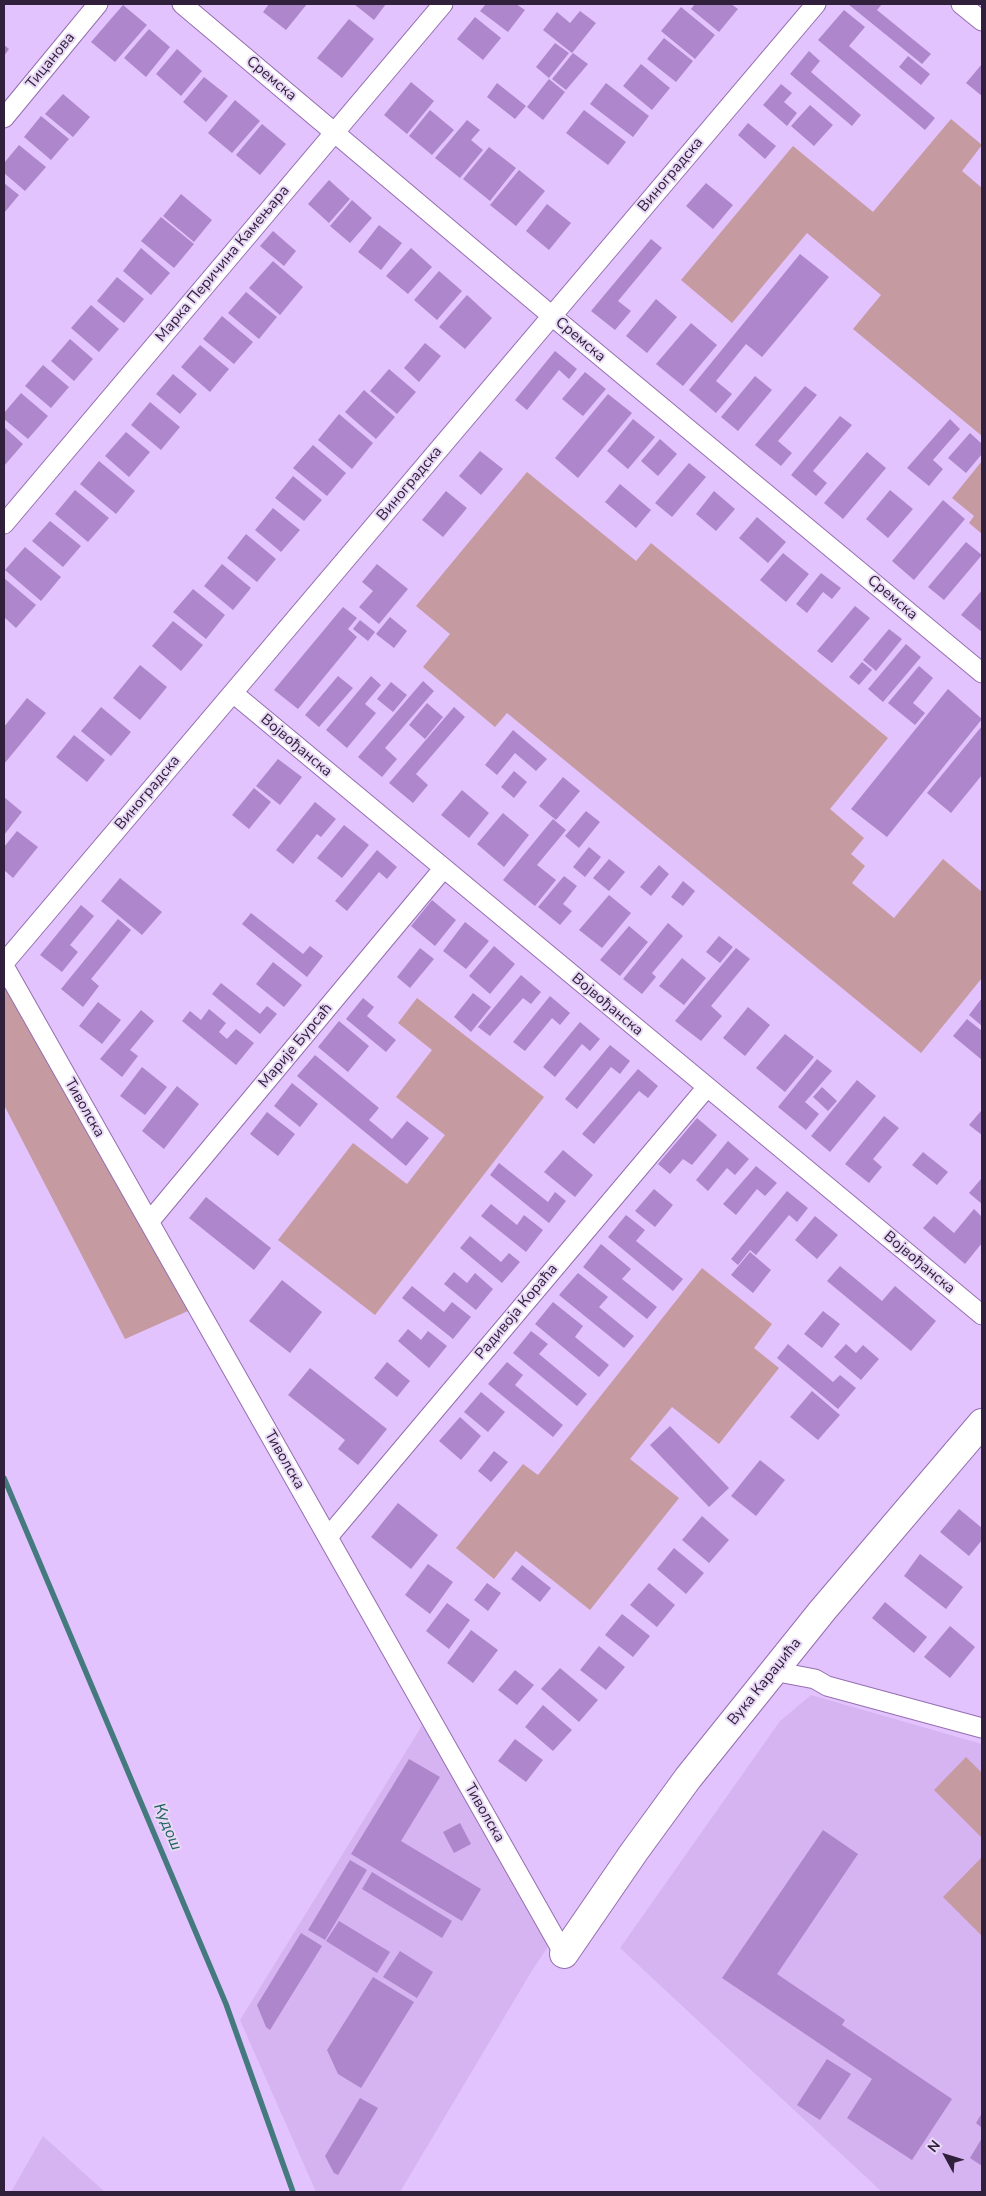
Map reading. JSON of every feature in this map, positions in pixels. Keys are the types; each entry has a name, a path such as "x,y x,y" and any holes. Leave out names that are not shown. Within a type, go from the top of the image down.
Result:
{"main road":[{"name":"Вука Караџића","path":"564,1954 666,1808 773,1671 822,1610 982,1423"}],"street":[{"name":"Тицанова","path":"4,118 98,4"},
{"name":"Сремска","path":"182,4 552,316 982,672"},
{"name":"Марка Перичина Камењара","path":"4,524 443,4"},
{"name":"Виноградска","path":"4,965 816,4"},
{"path":"961,4 982,21"},
{"name":"Војвођанска","path":"233,693 982,1315"},
{"name":"Марије Бурсаћ","path":"149,1222 443,869"},
{"name":"Тиволска","path":"4,965 564,1954"},
{"name":"Радивоја Кораћа","path":"328,1538 707,1087"},
{"path":"773,1671 815,1678 827,1686 982,1728"}],"shaded area":[{"path":"951,119 982,145 962,171 982,188 982,436 853,329 881,295 807,233 732,323 681,280 793,146 873,212"},
{"path":"982,461 982,534 969,523 974,516 952,498"},
{"path":"527,472 636,561 651,543 888,738 830,809 864,838 851,854 865,866 852,883 894,918 943,859 982,892 982,978 921,1053 507,713 495,727 423,667 450,634 416,606"},
{"path":"4,981 188,1311 125,1339 4,1105"},
{"path":"417,998 544,1097 375,1315 278,1240 353,1143 407,1184 445,1135 396,1097 432,1050 398,1023"},
{"path":"702,1268 772,1324 754,1348 779,1368 719,1444 672,1407 630,1459 679,1498 590,1610 516,1551 494,1579 456,1548 523,1464 538,1475"},
{"path":"811,1695 982,1744 982,2192 882,2192 620,1948 780,1721"},
{"path":"423,1724 550,1944 533,1969 400,2192 316,2192 240,2020"},
{"path":"966,1757 982,1773 982,1838 934,1790"},
{"path":"982,1857 982,1936 943,1897"},
{"path":"43,2136 105,2192 11,2192"}],"building":[{"path":"269,4 307,4 286,30 263,12"},
{"path":"354,4 386,4 374,20"},
{"path":"486,4 516,4 525,10 508,32 480,11"},
{"path":"695,4 731,4 738,9 719,32 691,9"},
{"path":"848,4 882,4 877,10 931,54 922,64"},
{"path":"123,5 147,25 115,62 91,42"},
{"path":"681,7 715,35 695,59 661,31"},
{"path":"844,10 865,27 849,46 935,118 925,130 818,40"},
{"path":"580,11 596,23 572,53 543,30 557,12 570,23"},
{"path":"475,17 501,38 483,60 457,39"},
{"path":"349,19 374,39 342,78 317,58"},
{"path":"149,29 170,47 146,77 124,58"},
{"path":"664,38 693,61 676,82 647,59"},
{"path":"555,43 569,53 549,78 536,67"},
{"path":"4,45 9,49 4,56"},
{"path":"177,49 202,71 181,96 156,74"},
{"path":"809,51 820,61 811,72 861,115 852,126 790,74"},
{"path":"573,53 588,64 566,90 552,79"},
{"path":"908,56 930,74 921,85 899,67"},
{"path":"641,64 670,88 652,110 623,86"},
{"path":"982,64 982,96 966,83"},
{"path":"204,77 228,96 206,122 183,102"},
{"path":"549,79 565,92 543,120 527,107"},
{"path":"411,82 434,101 407,134 384,115"},
{"path":"497,83 526,106 515,119 487,97"},
{"path":"606,83 649,116 633,137 590,104"},
{"path":"781,84 792,93 784,102 797,113 787,126 763,105"},
{"path":"63,94 90,117 73,137 45,114"},
{"path":"235,100 260,121 232,153 208,133"},
{"path":"810,105 833,125 814,146 791,126"},
{"path":"430,110 454,130 432,155 409,136"},
{"path":"584,110 626,142 608,165 566,133"},
{"path":"41,116 69,139 51,160 24,137"},
{"path":"467,120 480,130 471,140 483,150 460,178 435,158"},
{"path":"748,123 776,146 765,159 738,135"},
{"path":"262,124 286,144 260,175 236,155"},
{"path":"19,145 46,167 25,191 4,173 4,163"},
{"path":"489,147 516,168 490,201 463,179"},
{"path":"519,170 545,191 516,226 490,205"},
{"path":"329,180 350,199 329,223 308,204"},
{"path":"4,183 19,195 4,213"},
{"path":"706,183 733,205 713,229 686,206"},
{"path":"181,194 212,220 194,242 163,216"},
{"path":"352,200 372,218 350,243 330,226"},
{"path":"547,204 571,223 549,250 526,231"},
{"path":"161,217 194,244 174,268 141,241"},
{"path":"379,225 402,243 381,270 358,252"},
{"path":"273,231 296,251 284,266 260,246"},
{"path":"651,239 662,248 618,301 631,311 615,330 591,311"},
{"path":"141,248 170,273 151,295 123,271"},
{"path":"411,248 432,267 408,294 386,276"},
{"path":"800,254 829,277 762,357 746,344 716,381 732,394 716,413 689,390"},
{"path":"273,261 303,287 280,315 249,288"},
{"path":"439,271 462,291 437,320 414,300"},
{"path":"117,277 144,299 124,323 97,301"},
{"path":"246,292 277,317 259,339 228,313"},
{"path":"467,295 492,318 465,349 439,327"},
{"path":"656,299 677,317 647,353 626,336"},
{"path":"91,305 119,329 99,352 71,328"},
{"path":"222,316 253,342 234,364 203,339"},
{"path":"691,323 717,345 683,386 656,364"},
{"path":"70,339 93,359 74,381 51,361"},
{"path":"425,343 441,356 419,382 404,368"},
{"path":"200,345 229,369 210,392 181,367"},
{"path":"555,351 577,369 569,379 559,370 527,410 515,400"},
{"path":"43,365 69,387 51,408 25,386"},
{"path":"389,369 416,392 397,414 370,391"},
{"path":"585,372 606,389 583,416 562,399"},
{"path":"173,374 197,394 180,414 156,394"},
{"path":"755,376 772,390 738,431 721,417"},
{"path":"805,386 817,395 778,441 792,453 781,466 755,445"},
{"path":"364,390 395,417 376,439 345,412"},
{"path":"21,393 48,416 28,439 4,419 4,413"},
{"path":"608,394 632,413 578,478 555,458"},
{"path":"150,402 180,427 161,450 131,425"},
{"path":"339,414 373,443 352,469 318,440"},
{"path":"840,416 852,425 813,471 827,483 816,496 791,475"},
{"path":"633,419 655,437 628,469 607,451"},
{"path":"950,419 960,429 933,460 943,469 929,486 907,468"},
{"path":"4,427 23,444 4,466"},
{"path":"126,432 150,452 129,477 105,456"},
{"path":"970,433 982,444 982,454 966,473 948,458"},
{"path":"660,439 677,454 658,476 641,461"},
{"path":"313,445 346,473 327,496 293,468"},
{"path":"480,451 503,469 481,495 459,476"},
{"path":"867,452 886,468 843,519 824,503"},
{"path":"99,461 135,491 116,514 80,484"},
{"path":"689,463 706,477 672,517 655,503"},
{"path":"293,476 322,500 304,521 275,498"},
{"path":"620,484 651,510 636,528 605,502"},
{"path":"75,490 109,518 88,542 55,514"},
{"path":"890,490 913,509 888,538 866,519"},
{"path":"446,491 467,508 443,537 422,520"},
{"path":"714,491 735,509 716,531 696,514"},
{"path":"943,500 965,519 914,580 892,561"},
{"path":"273,508 300,530 281,552 255,530"},
{"path":"757,517 786,542 768,563 739,538"},
{"path":"50,521 81,546 63,567 32,541"},
{"path":"246,534 276,559 257,582 227,558"},
{"path":"966,542 982,555 944,600 928,587"},
{"path":"25,547 61,577 41,601 5,570"},
{"path":"783,553 809,574 786,602 760,580"},
{"path":"222,564 251,588 233,610 204,586"},
{"path":"377,564 408,589 379,624 359,607 373,591 362,582"},
{"path":"821,573 841,588 832,599 823,592 807,613 796,604"},
{"path":"4,578 36,605 16,628 4,617"},
{"path":"193,589 225,615 206,639 173,612"},
{"path":"982,590 982,632 961,615"},
{"path":"855,606 870,618 832,663 817,651"},
{"path":"343,607 357,618 348,629 357,637 298,709 274,690"},
{"path":"390,617 407,631 394,648 376,634"},
{"path":"360,620 375,632 368,641 353,629"},
{"path":"173,621 203,645 181,671 152,646"},
{"path":"889,629 902,639 876,671 863,660"},
{"path":"906,644 921,657 883,702 868,689"},
{"path":"862,662 872,670 859,685 849,677"},
{"path":"140,665 167,687 140,720 113,698"},
{"path":"919,666 933,678 913,703 925,713 915,725 888,703"},
{"path":"338,676 353,688 319,727 305,715"},
{"path":"371,676 381,685 365,704 376,713 347,748 326,730"},
{"path":"423,681 434,691 385,748 397,759 382,777 358,757"},
{"path":"391,682 407,695 393,712 377,699"},
{"path":"948,689 982,719 887,837 851,809"},
{"path":"27,698 46,713 4,764 4,727"},
{"path":"427,703 443,717 425,739 409,725"},
{"path":"101,707 131,732 111,756 81,731"},
{"path":"454,707 465,717 416,774 428,785 413,803 389,783"},
{"path":"982,726 982,775 951,813 927,793"},
{"path":"513,730 547,759 536,771 515,753 497,775 485,765"},
{"path":"74,735 105,760 87,782 56,757"},
{"path":"278,759 302,777 280,805 256,786"},
{"path":"514,771 527,782 514,798 501,787"},
{"path":"563,777 580,791 556,820 539,806"},
{"path":"254,788 271,802 249,829 232,815"},
{"path":"462,790 489,813 469,838 441,815"},
{"path":"4,797 22,812 4,835"},
{"path":"315,802 336,819 321,837 317,834 293,864 276,850"},
{"path":"586,811 600,822 579,848 565,836"},
{"path":"503,813 529,835 504,867 477,844"},
{"path":"553,819 566,830 537,865 556,880 535,906 503,880"},
{"path":"344,825 369,845 342,878 317,858"},
{"path":"17,831 38,847 13,878 4,870 4,847"},
{"path":"589,847 601,857 585,877 573,867"},
{"path":"377,850 397,867 387,879 379,872 347,911 335,901"},
{"path":"609,859 625,872 609,891 593,878"},
{"path":"659,865 669,874 651,896 640,887"},
{"path":"564,876 577,886 563,904 572,911 560,925 538,907"},
{"path":"120,878 162,912 142,935 101,901"},
{"path":"683,881 695,891 683,906 671,897"},
{"path":"609,895 631,913 602,948 579,930"},
{"path":"432,900 456,920 435,946 411,926"},
{"path":"81,905 94,916 70,945 78,952 62,972 40,955"},
{"path":"251,913 303,954 310,946 323,956 307,977 242,924"},
{"path":"118,919 131,930 91,979 99,986 83,1007 61,989"},
{"path":"465,922 489,941 466,969 443,951"},
{"path":"668,923 683,936 652,973 656,977 642,994 623,979"},
{"path":"629,926 648,942 620,976 600,960"},
{"path":"719,936 733,947 720,963 706,952"},
{"path":"494,946 515,964 490,994 469,976"},
{"path":"420,948 434,959 410,988 397,977"},
{"path":"736,948 750,959 711,1006 722,1016 701,1041 675,1021"},
{"path":"682,958 706,978 684,1005 659,986"},
{"path":"273,962 302,985 284,1007 256,984"},
{"path":"521,975 541,992 531,1004 523,998 490,1036 478,1027"},
{"path":"221,983 260,1014 267,1006 277,1014 260,1034 212,994"},
{"path":"473,993 491,1007 471,1032 454,1017"},
{"path":"550,996 570,1013 560,1025 552,1018 525,1051 513,1042"},
{"path":"363,998 374,1007 367,1016 396,1040 386,1052 346,1019"},
{"path":"982,998 982,1026 969,1015"},
{"path":"98,1002 121,1020 102,1044 79,1026"},
{"path":"748,1007 770,1025 745,1056 723,1038"},
{"path":"209,1009 226,1023 219,1032 227,1039 236,1029 254,1043 236,1065 182,1021 190,1011 201,1020"},
{"path":"141,1010 154,1021 130,1050 138,1056 122,1077 100,1059"},
{"path":"967,1019 982,1031 982,1060 953,1036"},
{"path":"339,1021 369,1046 348,1072 318,1047"},
{"path":"580,1022 600,1039 590,1051 582,1044 555,1077 543,1067"},
{"path":"785,1034 814,1057 785,1092 756,1068"},
{"path":"610,1045 630,1061 620,1074 611,1067 577,1109 565,1099"},
{"path":"315,1055 379,1108 369,1120 392,1139 407,1121 429,1138 406,1166 297,1076"},
{"path":"817,1059 832,1071 805,1102 819,1114 806,1130 778,1107"},
{"path":"142,1067 167,1087 145,1115 120,1096"},
{"path":"638,1069 658,1086 648,1098 639,1091 594,1144 582,1134"},
{"path":"857,1080 876,1096 830,1152 811,1136"},
{"path":"292,1083 318,1104 300,1127 274,1106"},
{"path":"177,1086 199,1104 164,1149 142,1131"},
{"path":"822,1087 837,1101 828,1111 813,1097"},
{"path":"267,1112 295,1134 278,1156 250,1134"},
{"path":"982,1112 982,1135 969,1125"},
{"path":"884,1116 899,1128 873,1159 882,1167 869,1183 845,1164"},
{"path":"697,1118 717,1135 692,1165 683,1159 670,1174 658,1164"},
{"path":"728,1141 749,1159 735,1175 727,1168 708,1191 696,1180"},
{"path":"563,1150 593,1175 575,1197 544,1172"},
{"path":"923,1152 948,1172 937,1185 912,1165"},
{"path":"499,1163 548,1202 555,1192 566,1201 549,1223 490,1175"},
{"path":"756,1166 777,1183 765,1196 757,1189 736,1215 723,1204"},
{"path":"981,1179 982,1181 982,1204 969,1193"},
{"path":"654,1189 673,1205 655,1227 635,1211"},
{"path":"787,1191 808,1208 797,1222 789,1215 756,1255 750,1250 738,1265 731,1259"},
{"path":"206,1197 271,1248 254,1270 189,1218"},
{"path":"491,1204 517,1225 524,1215 543,1230 526,1252 481,1216"},
{"path":"974,1209 982,1217 982,1243 965,1264 923,1228 934,1216 954,1233"},
{"path":"626,1215 645,1230 636,1241 683,1279 673,1291 608,1237"},
{"path":"815,1216 838,1235 817,1259 795,1240"},
{"path":"470,1236 501,1262 509,1253 520,1262 502,1283 460,1248"},
{"path":"601,1244 631,1269 622,1279 657,1307 647,1319 583,1267"},
{"path":"750,1252 771,1270 753,1293 731,1275"},
{"path":"840,1266 882,1301 895,1286 936,1321 911,1351 827,1281"},
{"path":"454,1272 467,1283 475,1273 493,1289 476,1310 444,1284"},
{"path":"578,1273 608,1297 599,1307 634,1336 624,1348 559,1295"},
{"path":"282,1280 322,1312 290,1353 249,1321"},
{"path":"412,1286 444,1312 452,1302 471,1317 453,1339 402,1298"},
{"path":"553,1302 583,1326 575,1337 609,1365 599,1377 535,1324"},
{"path":"823,1311 840,1324 822,1348 804,1334"},
{"path":"408,1329 421,1340 428,1331 447,1346 429,1368 398,1341"},
{"path":"531,1331 548,1344 539,1354 587,1394 577,1406 513,1353"},
{"path":"788,1344 833,1382 840,1375 856,1388 838,1409 777,1358"},
{"path":"846,1344 856,1353 863,1345 879,1359 861,1380 834,1357"},
{"path":"387,1362 410,1381 397,1397 374,1378"},
{"path":"507,1362 523,1375 515,1385 563,1425 553,1437 488,1384"},
{"path":"310,1368 387,1429 358,1465 338,1449 345,1440 288,1395"},
{"path":"812,1391 840,1415 818,1440 790,1417"},
{"path":"481,1392 505,1412 488,1432 464,1412"},
{"path":"460,1417 481,1436 461,1460 439,1441"},
{"path":"670,1426 729,1488 709,1507 650,1445"},
{"path":"494,1451 508,1462 491,1482 478,1471"},
{"path":"760,1460 785,1480 756,1516 731,1496"},
{"path":"398,1503 438,1535 411,1569 371,1537"},
{"path":"959,1509 982,1528 982,1540 969,1556 940,1532"},
{"path":"702,1516 729,1540 709,1563 682,1540"},
{"path":"674,1548 704,1573 686,1594 657,1569"},
{"path":"920,1554 963,1587 946,1609 904,1576"},
{"path":"428,1564 453,1582 430,1614 405,1595"},
{"path":"522,1565 551,1588 540,1602 511,1579"},
{"path":"487,1583 501,1593 488,1611 474,1600"},
{"path":"649,1583 675,1605 657,1627 630,1605"},
{"path":"885,1602 927,1637 914,1653 872,1618"},
{"path":"447,1603 470,1620 449,1649 426,1631"},
{"path":"622,1614 650,1636 633,1657 605,1635"},
{"path":"950,1626 975,1647 950,1678 924,1657"},
{"path":"471,1630 498,1650 473,1683 447,1663"},
{"path":"599,1646 625,1667 606,1690 580,1670"},
{"path":"560,1668 598,1700 579,1722 541,1689"},
{"path":"515,1670 534,1685 517,1705 498,1690"},
{"path":"543,1705 572,1730 553,1751 525,1727"},
{"path":"515,1739 543,1760 526,1782 498,1761"},
{"path":"409,1759 440,1777 401,1841 481,1889 462,1921 351,1854"},
{"path":"460,1823 471,1844 454,1853 443,1832"},
{"path":"823,1830 858,1854 777,1974 845,2020 842,2025 952,2099 912,2160 847,2118 872,2079 722,1978"},
{"path":"350,1860 367,1870 325,1940 308,1930"},
{"path":"372,1872 452,1921 442,1938 362,1889"},
{"path":"339,1921 390,1952 377,1973 326,1941"},
{"path":"301,1933 322,1946 270,2030 266,2027 257,2005"},
{"path":"400,1951 433,1972 417,1998 383,1977"},
{"path":"373,1977 414,2002 361,2088 338,2074 327,2050"},
{"path":"827,2059 851,2074 820,2120 797,2105"},
{"path":"360,2098 378,2108 338,2175 334,2173 325,2156"},
{"path":"982,2113 982,2128 976,2123"},
{"path":"982,2138 982,2166 970,2158"}],"waterway":[{"name":"Кудош","path":"4,1478 226,2004 293,2192"}]}
